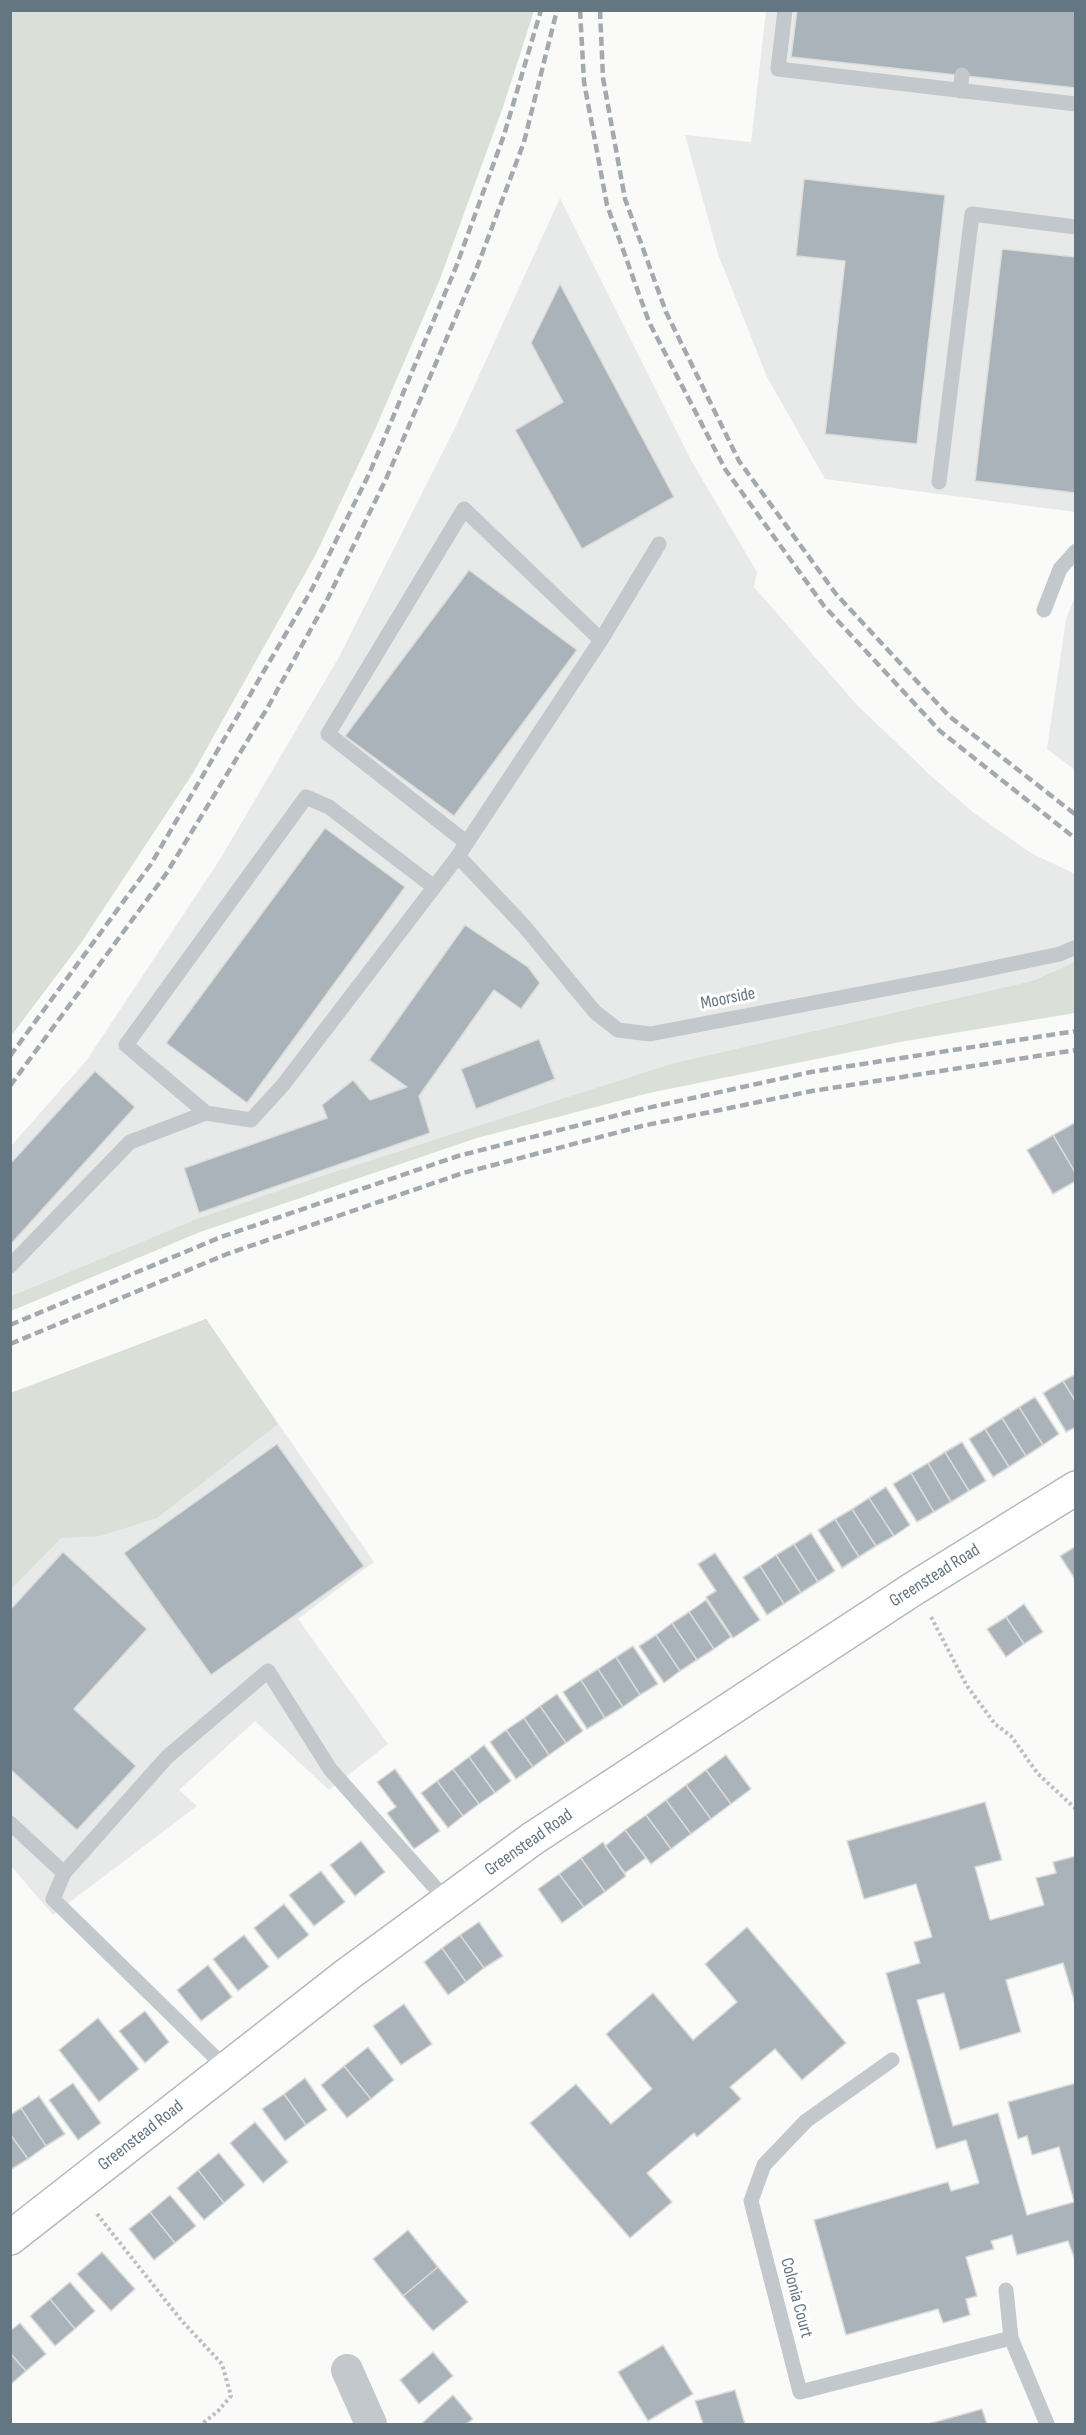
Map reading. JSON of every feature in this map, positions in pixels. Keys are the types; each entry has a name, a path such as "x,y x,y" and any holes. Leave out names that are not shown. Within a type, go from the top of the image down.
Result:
{"street":[{"name":"Greenstead Road","path":"10,2238 348,1974 541,1832 913,1589 1076,1488"},
{"path":"347,2370 371,2424"}],"lane":[{"path":"784,10 778,69 1076,104"},
{"path":"960,91 962,75"},
{"path":"939,482 972,214 1076,227"},
{"path":"467,843 328,734 464,509 601,639"},
{"path":"10,1266 130,1142 206,1113 251,1120 283,1084 458,856 601,639 659,544"},
{"path":"1044,610 1060,569 1076,550"},
{"path":"206,1113 126,1045 306,797 329,807 434,887"},
{"name":"Moorside","path":"458,856 524,927 595,1012 618,1030 650,1034 975,972 1060,954 1076,947"},
{"path":"227,2069 53,1899 64,1873 167,1757 268,1671 330,1769 447,1901"},
{"path":"10,1823 64,1873"},
{"name":"Colonia Court","path":"892,2060 806,2121 764,2165 751,2201 800,2392 1011,2338"},
{"path":"1006,2290 1011,2338 1047,2424"}],"path":[{"path":"913,1589 938,1629 967,1686 995,1724 1011,1736 1038,1774 1076,1809"},
{"path":"76,2188 181,2320 222,2364 231,2396 219,2411 202,2424"}],"shaded area":[{"path":"10,11 534,11 503,107 440,279 373,434 316,554 193,773 81,943 11,1036"},
{"path":"766,11 1075,11 1075,512 825,479 767,377 718,254 685,135 751,142"},
{"path":"560,198 692,462 757,572 754,587 857,705 930,775 974,813 1031,853 1075,874 1075,962 1032,981 674,1063 199,1218 11,1296 11,1146 86,1061 219,861 339,657 456,426"},
{"path":"1075,596 1075,770 1047,749 1066,619"},
{"path":"1075,962 1075,1013 900,1042 649,1093 477,1138 200,1232 11,1311 11,1296 199,1218 316,1178 674,1063 1032,981"},
{"path":"206,1319 374,1562 298,1619 388,1744 329,1790 255,1721 179,1790 197,1806 53,1915 11,1866 10,1393"},
{"path":"206,1319 278,1424 157,1518 100,1536 61,1538 11,1589 11,1393"}],"building":[{"path":"797,10 1076,10 1076,88 791,57"},
{"path":"804,179 945,195 917,444 825,434 845,261 796,256"},
{"path":"1002,249 1076,257 1076,493 975,481"},
{"path":"560,284 674,497 582,549 515,430 563,402 531,343"},
{"path":"469,570 577,650 454,816 345,736"},
{"path":"325,828 405,887 247,1103 166,1043"},
{"path":"465,925 528,967 540,983 521,1009 494,990 419,1096 430,1133 199,1213 184,1168 327,1118 322,1105 353,1080 370,1100 407,1087 369,1060"},
{"path":"539,1039 555,1079 476,1109 461,1069"},
{"path":"95,1071 135,1107 10,1245 10,1164"},
{"path":"1076,1122 1076,1174 1053,1135"},
{"path":"1053,1135 1076,1174 1076,1181 1053,1194 1027,1150"},
{"path":"1076,1374 1076,1402 1063,1381"},
{"path":"1063,1381 1076,1402 1076,1427 1066,1432 1043,1393"},
{"path":"1035,1397 1059,1434 1043,1445 1019,1407"},
{"path":"1019,1407 1043,1445 1026,1456 1002,1418"},
{"path":"1002,1418 1026,1456 1009,1467 985,1429"},
{"path":"985,1429 1009,1467 993,1477 969,1439"},
{"path":"962,1442 986,1481 969,1491 945,1452"},
{"path":"277,1444 364,1566 211,1675 124,1553"},
{"path":"945,1452 969,1491 951,1502 928,1463"},
{"path":"928,1463 951,1502 934,1512 911,1473"},
{"path":"911,1473 934,1512 917,1522 893,1484"},
{"path":"886,1487 910,1525 894,1536 869,1498"},
{"path":"869,1498 894,1536 876,1546 852,1509"},
{"path":"852,1509 876,1546 859,1557 835,1519"},
{"path":"835,1519 859,1557 842,1568 818,1530"},
{"path":"811,1533 835,1571 818,1582 794,1544"},
{"path":"794,1544 818,1582 801,1593 776,1555"},
{"path":"1076,1546 1076,1581 1060,1556"},
{"path":"63,1552 147,1629 74,1709 136,1766 77,1830 10,1769 10,1610"},
{"path":"715,1553 760,1620 733,1638 706,1597 716,1591 698,1564"},
{"path":"776,1555 801,1593 784,1604 760,1566"},
{"path":"760,1566 784,1604 767,1615 743,1577"},
{"path":"706,1600 731,1637 714,1649 689,1612"},
{"path":"1024,1604 1043,1632 1024,1644 1006,1617"},
{"path":"689,1612 714,1649 697,1660 672,1623"},
{"path":"1006,1617 1024,1644 1006,1657 987,1629"},
{"path":"672,1623 697,1660 680,1671 656,1635"},
{"path":"656,1635 680,1671 664,1683 639,1646"},
{"path":"633,1646 658,1684 640,1695 616,1657"},
{"path":"616,1657 640,1695 623,1707 598,1669"},
{"path":"598,1669 623,1707 605,1718 581,1680"},
{"path":"581,1680 605,1718 587,1729 563,1692"},
{"path":"557,1694 583,1731 566,1743 540,1706"},
{"path":"540,1706 566,1743 549,1755 524,1718"},
{"path":"524,1718 549,1755 533,1767 506,1730"},
{"path":"506,1730 533,1767 516,1779 490,1742"},
{"path":"484,1745 511,1781 495,1793 469,1757"},
{"path":"726,1755 751,1789 731,1804 706,1770"},
{"path":"469,1757 495,1793 479,1804 453,1769"},
{"path":"395,1769 440,1831 414,1849 387,1813 396,1807 377,1782"},
{"path":"453,1769 479,1804 463,1816 437,1781"},
{"path":"706,1770 731,1804 711,1819 686,1785"},
{"path":"437,1781 463,1816 448,1828 421,1793"},
{"path":"686,1785 711,1819 691,1834 666,1800"},
{"path":"666,1800 691,1834 671,1849 646,1815"},
{"path":"985,1802 1002,1860 975,1867 990,1920 1044,1905 1036,1878 1056,1873 1053,1862 1076,1856 1076,2007 1063,1963 1006,1980 1021,2032 960,2050 944,1993 917,2000 953,2126 998,2113 1027,2215 1074,2202 1059,2147 1032,2155 1027,2136 1018,2139 1008,2102 1076,2083 1076,2263 1068,2241 1017,2255 1012,2235 991,2241 994,2249 966,2257 977,2296 966,2299 970,2315 943,2323 938,2309 846,2335 814,2220 948,2182 951,2191 979,2183 966,2140 936,2149 886,1973 920,1963 914,1942 932,1937 916,1884 864,1899 847,1841"},
{"path":"646,1815 671,1849 651,1864 625,1830"},
{"path":"625,1830 646,1858 625,1873 605,1846"},
{"path":"361,1841 385,1872 355,1896 330,1865"},
{"path":"603,1842 626,1876 605,1892 581,1858"},
{"path":"581,1858 605,1892 584,1907 559,1874"},
{"path":"321,1871 345,1902 314,1926 289,1895"},
{"path":"559,1874 584,1907 562,1923 538,1889"},
{"path":"284,1904 309,1935 278,1959 254,1928"},
{"path":"479,1922 503,1956 484,1968 460,1935"},
{"path":"747,1927 846,2043 802,2080 775,2049 730,2087 741,2099 697,2137 694,2133 647,2173 672,2202 630,2238 530,2123 576,2084 611,2124 652,2089 606,2034 653,1993 693,2040 737,2002 705,1964"},
{"path":"244,1935 269,1967 238,1991 213,1959"},
{"path":"460,1935 484,1968 466,1982 442,1948"},
{"path":"442,1948 466,1982 448,1995 424,1962"},
{"path":"208,1965 232,1997 201,2021 177,1990"},
{"path":"404,2004 432,2044 401,2065 373,2026"},
{"path":"145,2011 169,2042 145,2063 119,2031"},
{"path":"98,2018 139,2069 99,2102 59,2050"},
{"path":"368,2047 394,2080 371,2099 344,2066"},
{"path":"344,2066 371,2099 347,2118 321,2085"},
{"path":"305,2078 327,2110 306,2125 284,2094"},
{"path":"73,2083 101,2123 78,2140 49,2100"},
{"path":"284,2094 306,2125 285,2141 262,2109"},
{"path":"39,2096 65,2134 46,2146 21,2108"},
{"path":"21,2108 46,2146 28,2159 10,2134 10,2115"},
{"path":"255,2122 288,2162 263,2183 230,2143"},
{"path":"10,2134 28,2159 10,2170"},
{"path":"219,2153 245,2185 224,2203 198,2170"},
{"path":"198,2170 224,2203 204,2220 177,2188"},
{"path":"170,2195 196,2226 175,2243 150,2212"},
{"path":"150,2212 175,2243 154,2260 129,2229"},
{"path":"408,2230 438,2267 403,2296 373,2259"},
{"path":"102,2252 135,2289 111,2311 77,2274"},
{"path":"438,2267 468,2302 433,2331 403,2296"},
{"path":"70,2282 95,2311 75,2329 50,2299"},
{"path":"50,2299 75,2329 55,2346 30,2316"},
{"path":"20,2323 46,2354 26,2371 10,2353 10,2331"},
{"path":"663,2345 693,2394 648,2421 618,2372"},
{"path":"433,2352 453,2376 419,2404 400,2380"},
{"path":"10,2353 26,2371 10,2385"},
{"path":"735,2390 745,2424 703,2424 695,2401"},
{"path":"453,2395 473,2419 466,2424 421,2424"},
{"path":"982,2409 987,2424 928,2424"}],"railway":[{"path":"10,1056 151,864 312,589 370,472 456,267 504,135 541,10"},
{"path":"10,1086 166,874 268,707 328,598 386,479 476,270 524,142 557,10"},
{"path":"580,10 584,82 607,205 649,322 725,469 824,606 940,731 1076,839"},
{"path":"600,10 603,78 625,199 666,312 739,461 836,594 949,716 1076,815"},
{"path":"10,1325 221,1237 458,1156 638,1110 811,1072 1076,1031"},
{"path":"10,1344 227,1254 463,1173 642,1126 812,1091 1076,1050"}]}
